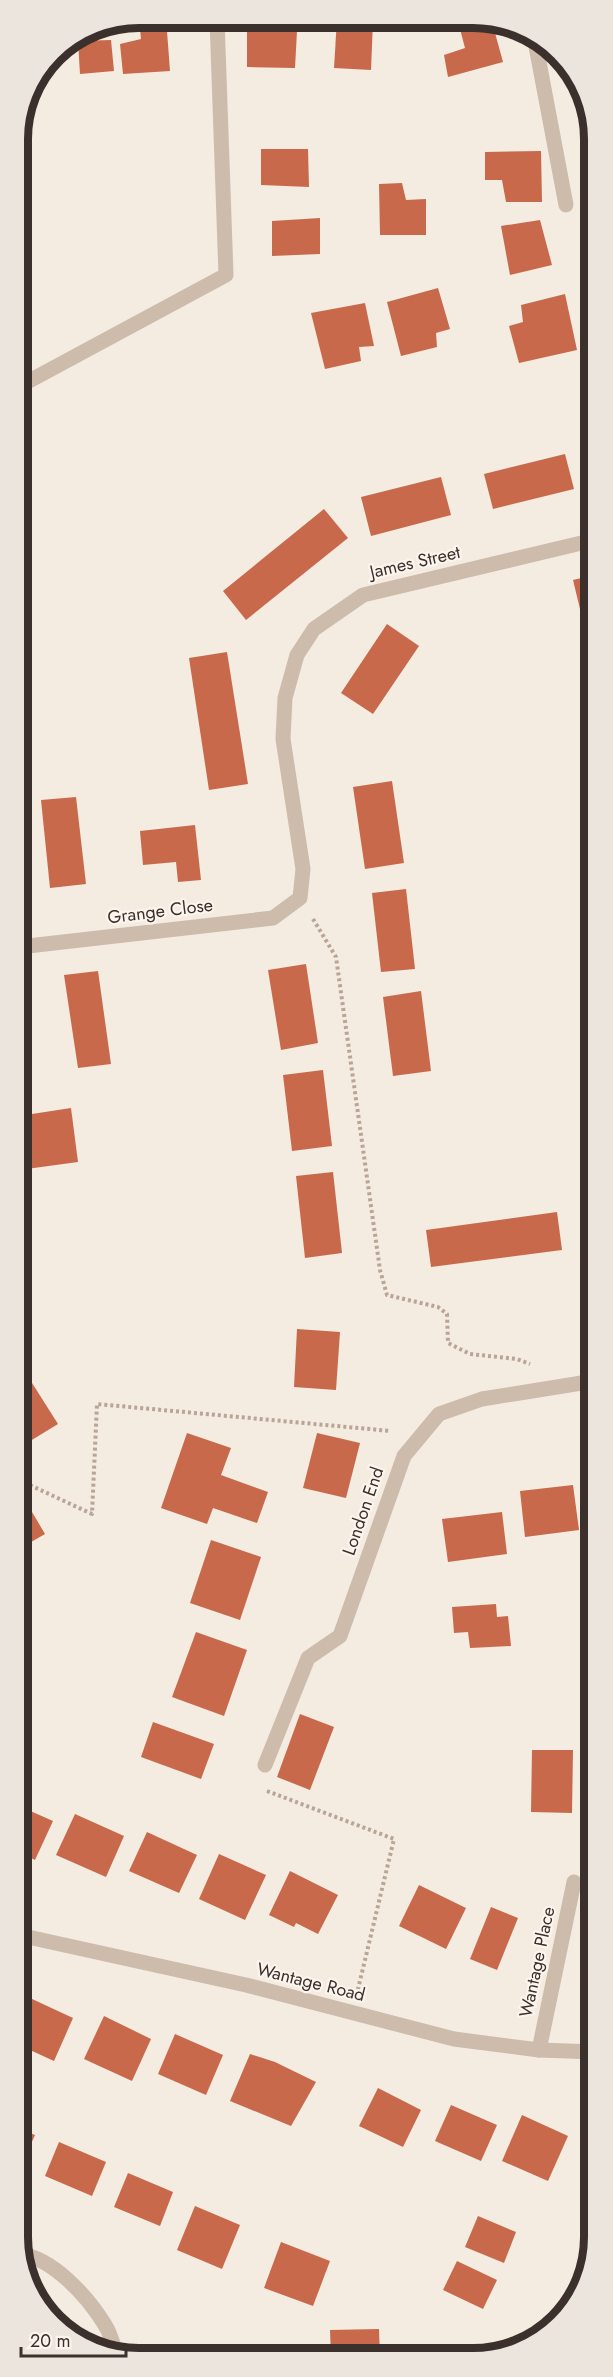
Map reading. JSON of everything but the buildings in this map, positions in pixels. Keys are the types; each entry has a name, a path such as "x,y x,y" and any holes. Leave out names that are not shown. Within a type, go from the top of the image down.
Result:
{"street":[{"path":"29,381 226,275 217,28"},
{"path":"537,48 566,205"},
{"name":"James Street","path":"300,898 303,869 284,729 285,698 297,655 314,629 363,595 584,542"},
{"name":"Grange Close","path":"29,946 273,918 300,898"},
{"name":"London End","path":"265,1765 308,1658 340,1636 404,1456 422,1434 439,1414 482,1399 584,1383"},
{"name":"Wantage Place","path":"539,2050 574,1882"},
{"name":"Wantage Road","path":"28,1937 246,1985 454,2039 539,2050 584,2052"},
{"path":"30,2258 57,2268 106,2326 113,2345"}],"path":[{"path":"300,898 336,957 380,1270 387,1295 438,1307 447,1314 448,1343 470,1354 517,1359 538,1367 547,1389"},
{"path":"28,1484 92,1514 97,1404 422,1434"},
{"path":"265,1765 262,1790 394,1839 352,2013"}]}
